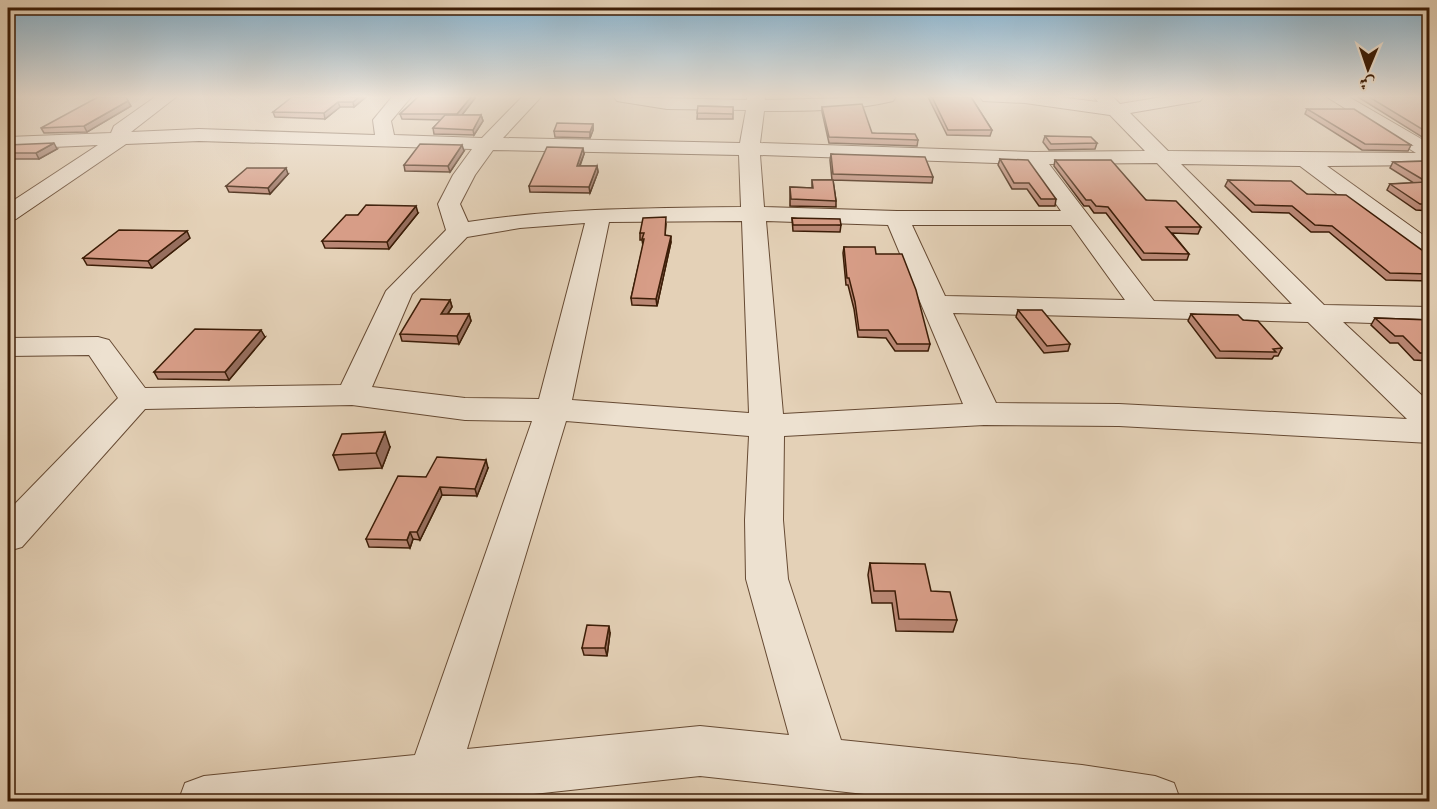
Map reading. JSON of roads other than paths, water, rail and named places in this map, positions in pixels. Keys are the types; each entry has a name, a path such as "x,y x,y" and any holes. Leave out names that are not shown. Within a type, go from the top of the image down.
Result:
{"street":[{"path":"121,135 121,140"},
{"path":"8,143 199,135 388,142 894,152 1034,158 1430,159"},
{"path":"384,135 388,142"},
{"path":"459,231 449,204 454,190 497,135"},
{"path":"751,135 749,149 752,214 767,426 764,519 767,579 823,765"},
{"path":"889,135 894,152"},
{"path":"1140,135 1318,315 1430,422"},
{"path":"1399,135 1430,153"},
{"path":"8,214 121,140"},
{"path":"1034,158 1144,307"},
{"path":"1305,160 1430,252"},
{"path":"352,395 400,291 459,231 520,221 599,215 752,214 897,218 1078,218"},
{"path":"432,779 553,409 599,215"},
{"path":"897,218 984,414"},
{"path":"1398,228 1430,229"},
{"path":"936,304 1144,307 1318,315 1430,316"},
{"path":"8,347 98,346 136,399"},
{"path":"8,536 136,399 352,395 465,409 519,411 553,409 767,426 984,414 1119,415 1430,432"},
{"path":"204,801 700,751 1082,791 1155,801"}]}
